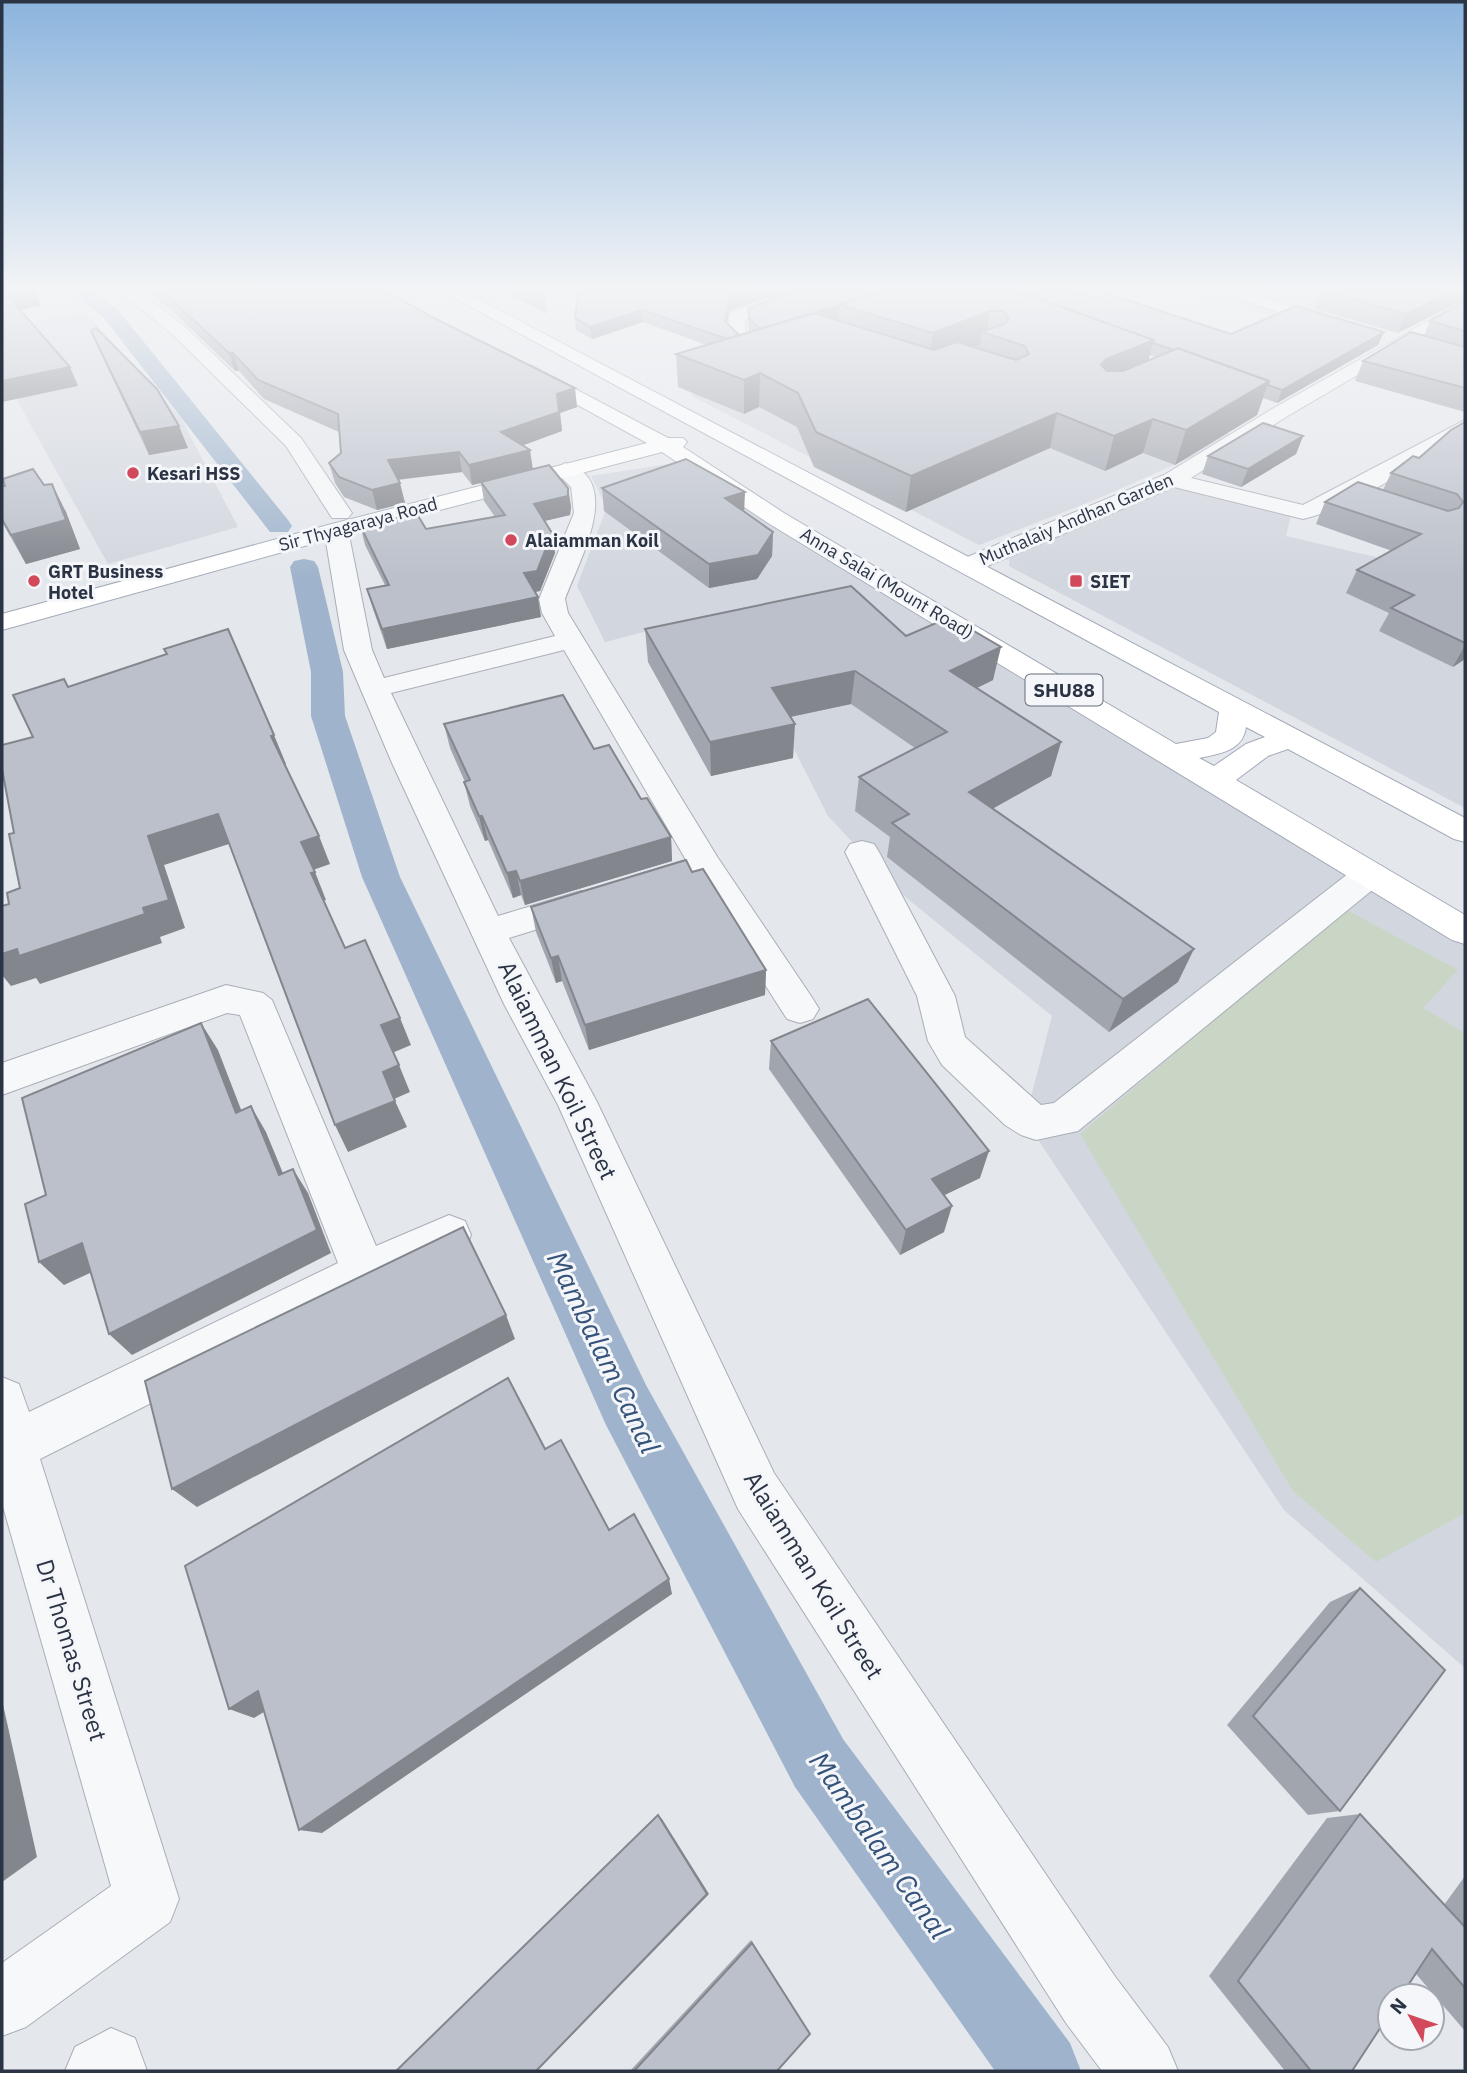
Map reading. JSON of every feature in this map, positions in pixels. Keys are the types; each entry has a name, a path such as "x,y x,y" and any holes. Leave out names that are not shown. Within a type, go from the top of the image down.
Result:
{"main road":[{"name":"Anna Salai (Mount Road)","path":"554,385 655,440 776,518 1465,930"},
{"path":"630,386 634,385"},
{"path":"630,386 1294,737 1465,831"},
{"name":"Sir Thyagaraya Road","path":"2,606 338,522 706,425"},
{"name":"Sir Thyagaraya Road","path":"2,622 338,522 565,470 655,440"},
{"path":"1172,754 1218,745 1230,735 1234,707"},
{"path":"1215,780 1257,750 1294,737"}],"street":[{"path":"232,385 294,442 338,522"},
{"name":"Muthalaiy Andhan Garden","path":"969,565 1172,480 1327,385"},
{"path":"1254,404 1279,413"},
{"path":"1172,480 1303,512 1347,493 1465,426"},
{"path":"565,470 582,485 586,513 552,599 555,613 706,866 800,1009"},
{"path":"1347,493 1373,502"},
{"name":"Alaiamman Koil Street","path":"338,522 358,650 375,690 407,763 523,1004 577,1102 756,1491 1090,1999 1144,2071"},
{"path":"375,690 572,640"},
{"path":"862,852 936,996 951,1047 1019,1113 1037,1123 1064,1119 1370,874"},
{"path":"489,930 706,866"},
{"path":"2,1079 226,999 250,1003 259,1010 364,1273"},
{"path":"6,1424 449,1235"},
{"name":"Dr Thomas Street","path":"2,2003 147,1899 6,1424"},
{"path":"99,2071 111,2063 113,2071"}],"shaded area":[{"name":"Kesari HSS","path":"9,385 151,385 181,418 238,527 108,564"},
{"path":"693,388 1114,390 1237,437 1097,499 979,545 692,396"},
{"path":"668,464 697,466 1465,918 1465,1668 1284,1510 1025,1120 1052,1016 898,891 828,816 763,688 687,621 605,642 577,586 607,507 591,476"},
{"path":"1176,488 1291,515 1286,536 1465,578 1465,808 1009,566 1010,550"}],"green space":[{"path":"1345,909 1458,970 1423,1008 1465,1033 1465,1513 1376,1562 1293,1491 1080,1134"}],"building":[{"path":"117,385 153,385 179,426 140,432"},
{"path":"269,385 568,385 575,388 557,394 559,412 501,432 530,450 469,465 459,452 388,460 400,483 372,490 339,477 329,463 341,453 338,414"},
{"path":"782,385 1263,385 1186,430 1153,419 1114,436 1057,413 911,476 816,432 798,393"},
{"path":"1268,385 1291,385 1282,390"},
{"path":"1465,422 1465,643 1391,608 1414,595 1357,570 1421,534 1325,502 1358,482 1448,511 1459,508 1463,502 1457,494 1391,473 1413,456 1419,458 1451,430"},
{"path":"1263,423 1303,436 1248,469 1208,456"},
{"path":"686,459 745,492 725,498 773,532 758,555 709,564 602,488"},
{"path":"549,465 568,488 568,496 534,504 552,533 537,571 524,573 538,597 382,629 367,589 389,585 360,525 417,514 426,529 505,515 481,482"},
{"path":"33,469 44,485 52,484 66,520 11,535 2,519 2,486 5,486 3,479"},
{"path":"851,586 906,636 950,617 1001,647 950,671 1061,742 969,792 1194,949 1123,999 892,823 909,814 859,777 947,732 855,671 772,688 795,724 710,742 645,629"},
{"path":"228,629 274,735 271,736 319,836 301,842 315,872 311,873 345,948 365,940 400,1018 381,1025 399,1065 383,1072 395,1101 335,1125 218,814 148,836 169,900 143,908 145,914 19,956 17,949 2,954 2,906 9,904 7,893 20,888 9,834 14,833 2,769 2,745 33,737 13,695 64,679 68,687 167,654 164,649"},
{"path":"563,695 594,749 609,745 641,799 647,798 671,837 520,881 516,871 507,873 482,816 479,816 464,782 470,780 444,724"},
{"path":"686,860 692,872 703,869 766,970 585,1025 558,956 551,958 531,907"},
{"path":"868,999 989,1151 932,1179 952,1206 906,1230 771,1041"},
{"path":"201,1023 236,1113 251,1106 279,1175 293,1169 317,1230 109,1334 82,1243 39,1262 25,1204 46,1195 22,1098"},
{"path":"463,1227 506,1315 172,1489 145,1381"},
{"path":"508,1378 545,1449 561,1440 609,1530 634,1514 669,1579 299,1830 258,1691 229,1709 185,1566"},
{"path":"1360,1588 1445,1670 1340,1811 1253,1716"},
{"path":"1360,1814 1465,1927 1465,1988 1432,1949 1410,1982 1376,1982 1376,2034 1352,2071 1311,2071 1238,1981"},
{"path":"658,1815 707,1894 536,2071 396,2071"},
{"path":"752,1943 810,2034 777,2071 634,2071"}],"waterway":[{"name":"Mambalam Canal","path":"167,385 279,526"},
{"name":"Mambalam Canal","path":"304,567 327,672 328,716 381,877 626,1405 819,1763 1042,2071"}],"place":[{"name":"Kesari HSS","path":"133,473"},
{"name":"Alaiamman Koil","path":"511,540"},
{"name":"GRT Business Hotel","path":"34,581"},
{"name":"SIET","path":"1076,581"}]}
